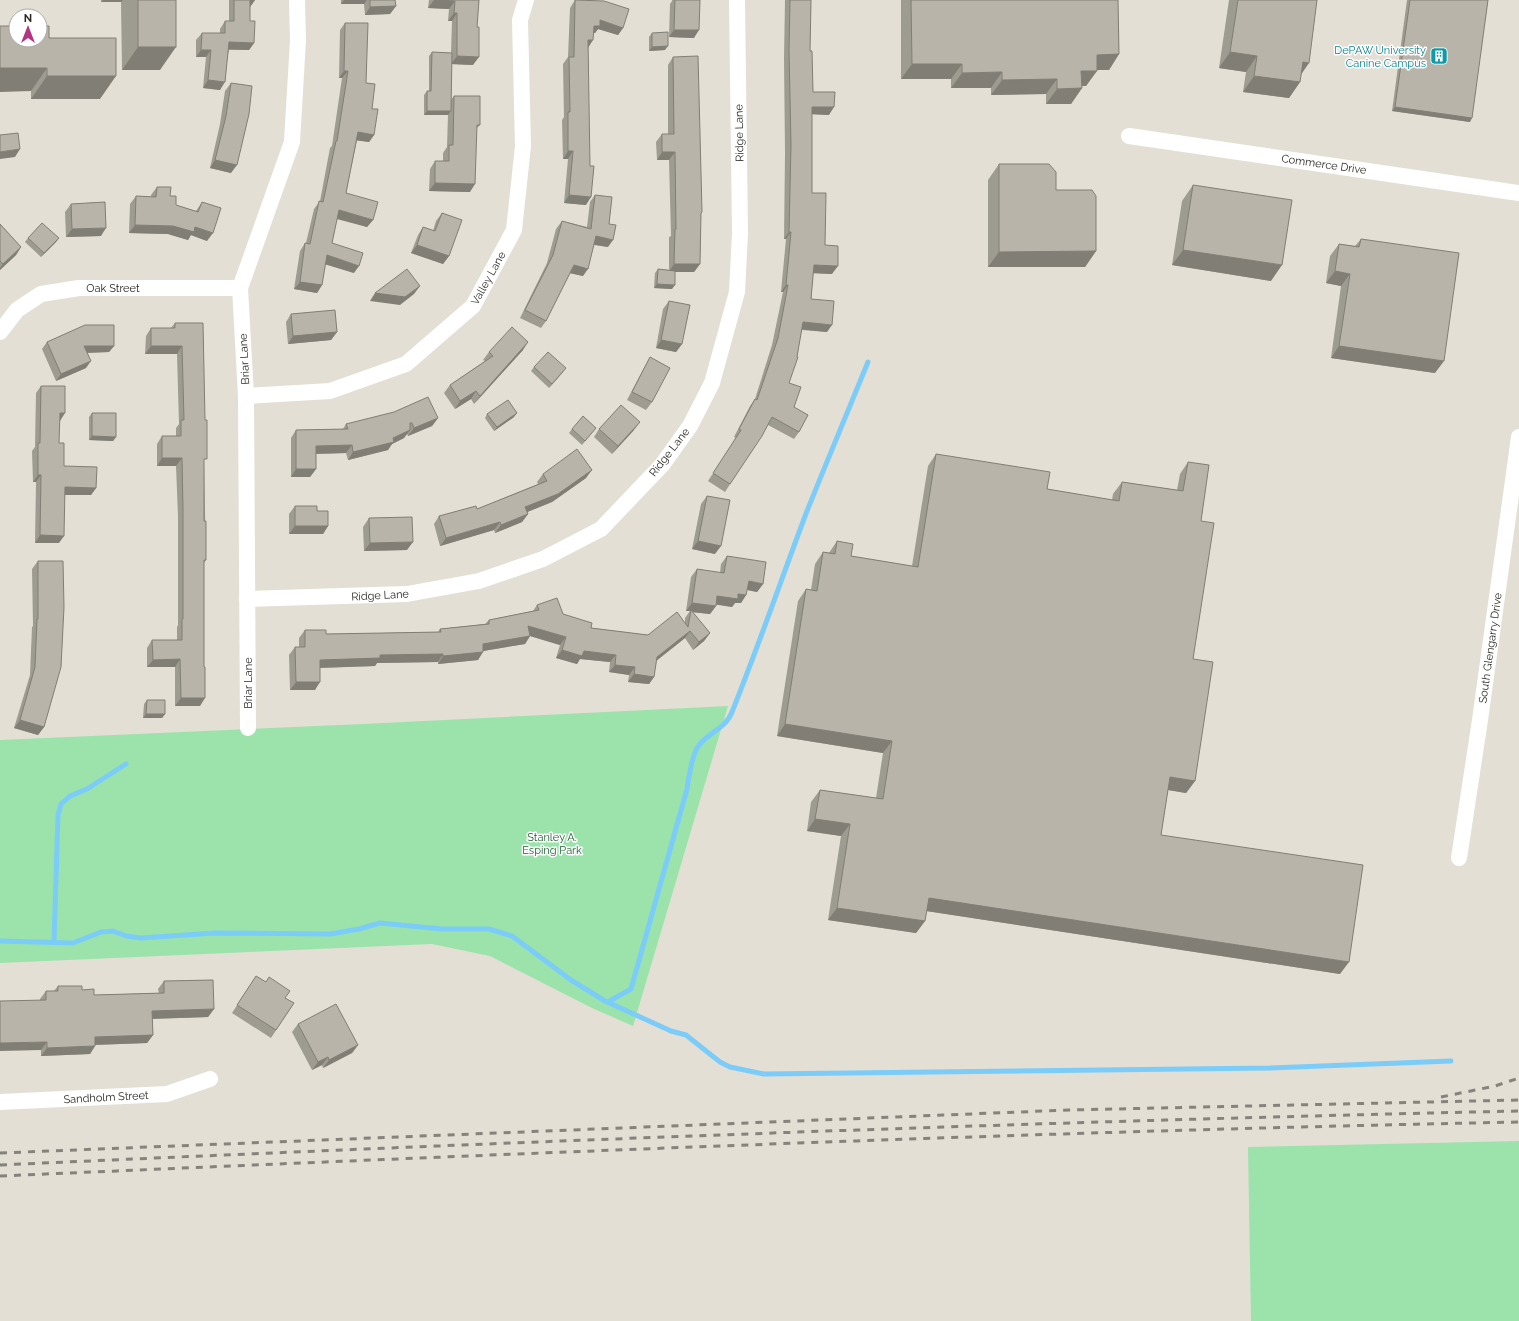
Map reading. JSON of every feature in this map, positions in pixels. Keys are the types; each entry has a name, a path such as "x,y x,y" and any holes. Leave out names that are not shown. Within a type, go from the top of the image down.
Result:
{"street":[{"name":"Briar Lane","path":"248,728 246,396 240,288 292,142 298,40 297,0"},
{"name":"Valley Lane","path":"246,396 330,391 406,364 473,306 514,230 523,146 520,20 526,0"},
{"name":"Ridge Lane","path":"247,599 407,594 479,581 543,559 601,529 662,465 690,426 712,383 737,292 740,233 737,0"},
{"name":"Commerce Drive","path":"1129,136 1519,193"},
{"name":"Oak Street","path":"0,331 17,310 41,294 79,288 240,288"},
{"name":"South Glengarry Drive","path":"1459,858 1480,720 1519,437"},
{"name":"Sandholm Street","path":"0,1102 167,1094 210,1078"}],"green space":[{"name":"Stanley A. Esping Park","path":"728,706 633,1026 592,1008 490,956 432,944 0,963 0,740"},
{"path":"1519,1141 1519,1321 1251,1321 1248,1147"}],"building":[{"path":"138,0 176,0 176,47 138,47"},
{"path":"234,0 250,0 250,21 255,21 254,43 229,42 225,82 208,80 211,50 201,50 202,33 225,33 225,21 234,21"},
{"path":"370,0 395,0 396,6 370,7"},
{"path":"434,0 479,0 477,27 479,27 479,57 457,56 457,13 454,13 455,1"},
{"path":"575,0 604,1 629,9 623,28 600,20 600,26 594,26 593,40 588,40 590,166 594,166 591,197 569,195 573,151 568,151 568,112 570,112 569,57 574,57"},
{"path":"675,0 700,0 699,30 674,30"},
{"path":"790,0 811,0 810,51 812,51 813,92 835,92 834,107 812,107 812,193 826,193 825,245 838,246 838,266 814,265 811,299 834,301 832,325 803,322 798,357 789,383 801,387 794,407 808,415 799,432 772,417 762,436 730,484 713,473 741,430 739,429 755,399 757,400 778,338 788,285 786,285 791,232 789,232 791,145 789,51"},
{"path":"911,0 1118,0 1119,54 1097,55 1097,71 1081,71 1082,88 1057,89 1057,79 1002,80 1002,72 962,73 962,64 912,64"},
{"path":"1238,0 1317,0 1309,63 1303,62 1300,82 1254,76 1257,56 1230,52"},
{"name":"DePAW University Canine Campus","path":"1410,0 1488,0 1472,118 1395,107"},
{"path":"345,23 368,23 366,83 375,84 372,109 378,109 374,135 358,132 346,193 378,202 373,220 339,210 332,243 363,253 359,266 327,255 322,285 300,282 305,243 310,244 319,201 323,202 337,141 348,71 344,71"},
{"path":"0,26 8,26 8,48 48,48 48,26 49,38 116,38 116,76 47,76 47,68 0,68"},
{"path":"668,32 668,46 652,47 652,33"},
{"path":"432,52 452,53 451,111 427,111 427,91 431,91"},
{"path":"698,56 702,212 700,264 674,264 676,229 675,152 662,152 662,134 674,134 673,57"},
{"path":"231,83 252,86 249,114 237,165 215,160 226,116"},
{"path":"454,96 480,96 480,125 477,125 475,184 435,183 435,161 449,161 449,145 453,145"},
{"path":"18,133 20,149 0,152 0,135"},
{"path":"999,164 1049,164 1056,172 1056,190 1092,190 1096,196 1096,251 999,252"},
{"path":"1193,185 1292,200 1282,265 1183,250"},
{"path":"157,187 171,187 170,196 176,196 176,205 198,212 202,202 221,208 213,233 195,227 194,232 173,226 135,225 136,196 156,197"},
{"path":"595,195 612,197 609,224 616,225 613,240 596,236 588,269 574,265 546,321 525,310 553,255 562,221 591,229"},
{"path":"105,202 106,228 72,229 71,204"},
{"path":"442,213 462,220 449,256 417,245 423,227 435,231"},
{"path":"42,223 59,238 44,253 28,238"},
{"path":"0,224 21,247 3,264 0,261"},
{"path":"1361,239 1459,253 1444,361 1339,346 1350,274 1335,271 1339,244 1359,247"},
{"path":"407,269 420,286 405,297 375,293"},
{"path":"658,269 675,271 675,285 657,284"},
{"path":"669,301 690,305 682,344 661,340"},
{"path":"335,310 337,332 293,336 291,314"},
{"path":"175,323 203,323 205,420 207,420 207,459 204,459 204,521 206,521 206,560 204,560 205,698 181,698 180,659 153,660 152,640 182,640 182,458 162,458 162,436 181,436 181,420 184,420 182,346 151,346 151,328 175,328"},
{"path":"85,325 114,325 114,346 84,346 91,361 61,374 47,342"},
{"path":"512,327 528,342 480,396 476,391 460,401 450,385 493,356 489,352"},
{"path":"548,352 566,368 552,384 534,367"},
{"path":"650,357 670,368 652,402 632,392"},
{"path":"41,386 65,386 65,413 60,413 59,443 64,443 64,466 97,467 96,488 65,487 64,536 40,535 41,475 38,475 38,443 40,443"},
{"path":"428,397 438,418 414,428 412,423 410,423 410,430 393,438 394,442 353,452 352,445 316,446 316,469 296,469 296,430 348,429 346,424 394,412"},
{"path":"508,400 517,413 497,427 487,414"},
{"path":"621,405 640,422 618,446 599,429"},
{"path":"92,413 116,413 116,437 92,436"},
{"path":"583,416 596,428 585,441 572,429"},
{"path":"577,449 592,470 558,494 525,507 528,514 501,525 500,522 446,538 439,516 476,506 477,509 547,481 543,474"},
{"path":"936,454 1050,472 1047,489 1119,501 1122,482 1183,491 1188,462 1209,465 1201,521 1214,523 1193,659 1213,662 1195,781 1170,777 1161,835 1363,865 1349,962 929,898 925,921 837,908 850,824 815,819 820,790 883,799 892,741 785,724 806,589 817,591 823,552 835,554 837,541 853,544 851,556 918,567"},
{"path":"707,496 730,500 721,546 698,541"},
{"path":"295,506 317,506 317,511 328,511 328,526 295,526"},
{"path":"412,517 413,542 370,543 369,518"},
{"path":"727,556 766,562 763,584 749,581 746,595 738,594 738,599 717,596 716,606 692,603 697,569 724,573"},
{"path":"38,561 63,561 64,607 61,667 44,727 20,720 35,667 38,619"},
{"path":"557,598 563,614 592,623 591,628 648,635 677,612 688,627 691,610 710,633 699,642 690,631 657,657 654,677 634,674 635,667 615,665 616,655 584,651 582,656 562,650 566,637 528,626 530,636 483,644 483,652 443,656 443,654 380,655 380,658 320,660 320,682 296,682 295,647 305,647 305,630 326,630 326,634 441,632 440,629 489,624 489,620 539,610 537,605"},
{"path":"147,700 165,700 165,714 146,714"},
{"path":"256,976 266,982 269,977 290,991 285,998 294,1003 276,1030 237,1005"},
{"path":"213,980 214,1009 152,1011 153,1035 95,1037 95,1046 47,1048 47,1042 0,1043 0,1001 46,1000 46,991 58,991 58,986 82,986 82,990 94,989 94,995 164,993 164,981"},
{"path":"336,1004 358,1045 329,1060 328,1057 318,1062 298,1024"}],"waterway":[{"path":"608,1002 631,989 687,789 693,758 701,743 725,723 732,712 752,662 807,511 868,362"},
{"path":"54,942 58,815 61,804 70,796 87,789 126,764"},
{"path":"0,941 73,943 101,932 113,931 126,936 141,938 215,933 330,934 359,929 380,923 442,929 489,929 512,936 571,980 605,1001 671,1031 686,1035 720,1062 730,1067 764,1074 1270,1068 1451,1061"}],"railway":[{"path":"1441,1097 1495,1086 1519,1078"},
{"path":"0,1153 1069,1110 1519,1100"},
{"path":"0,1165 380,1148 949,1127 1519,1111"},
{"path":"0,1176 569,1152 949,1138 1329,1126 1519,1122"}],"place":[{"name":"DePAW University Canine Campus","path":"1439,56"}]}
